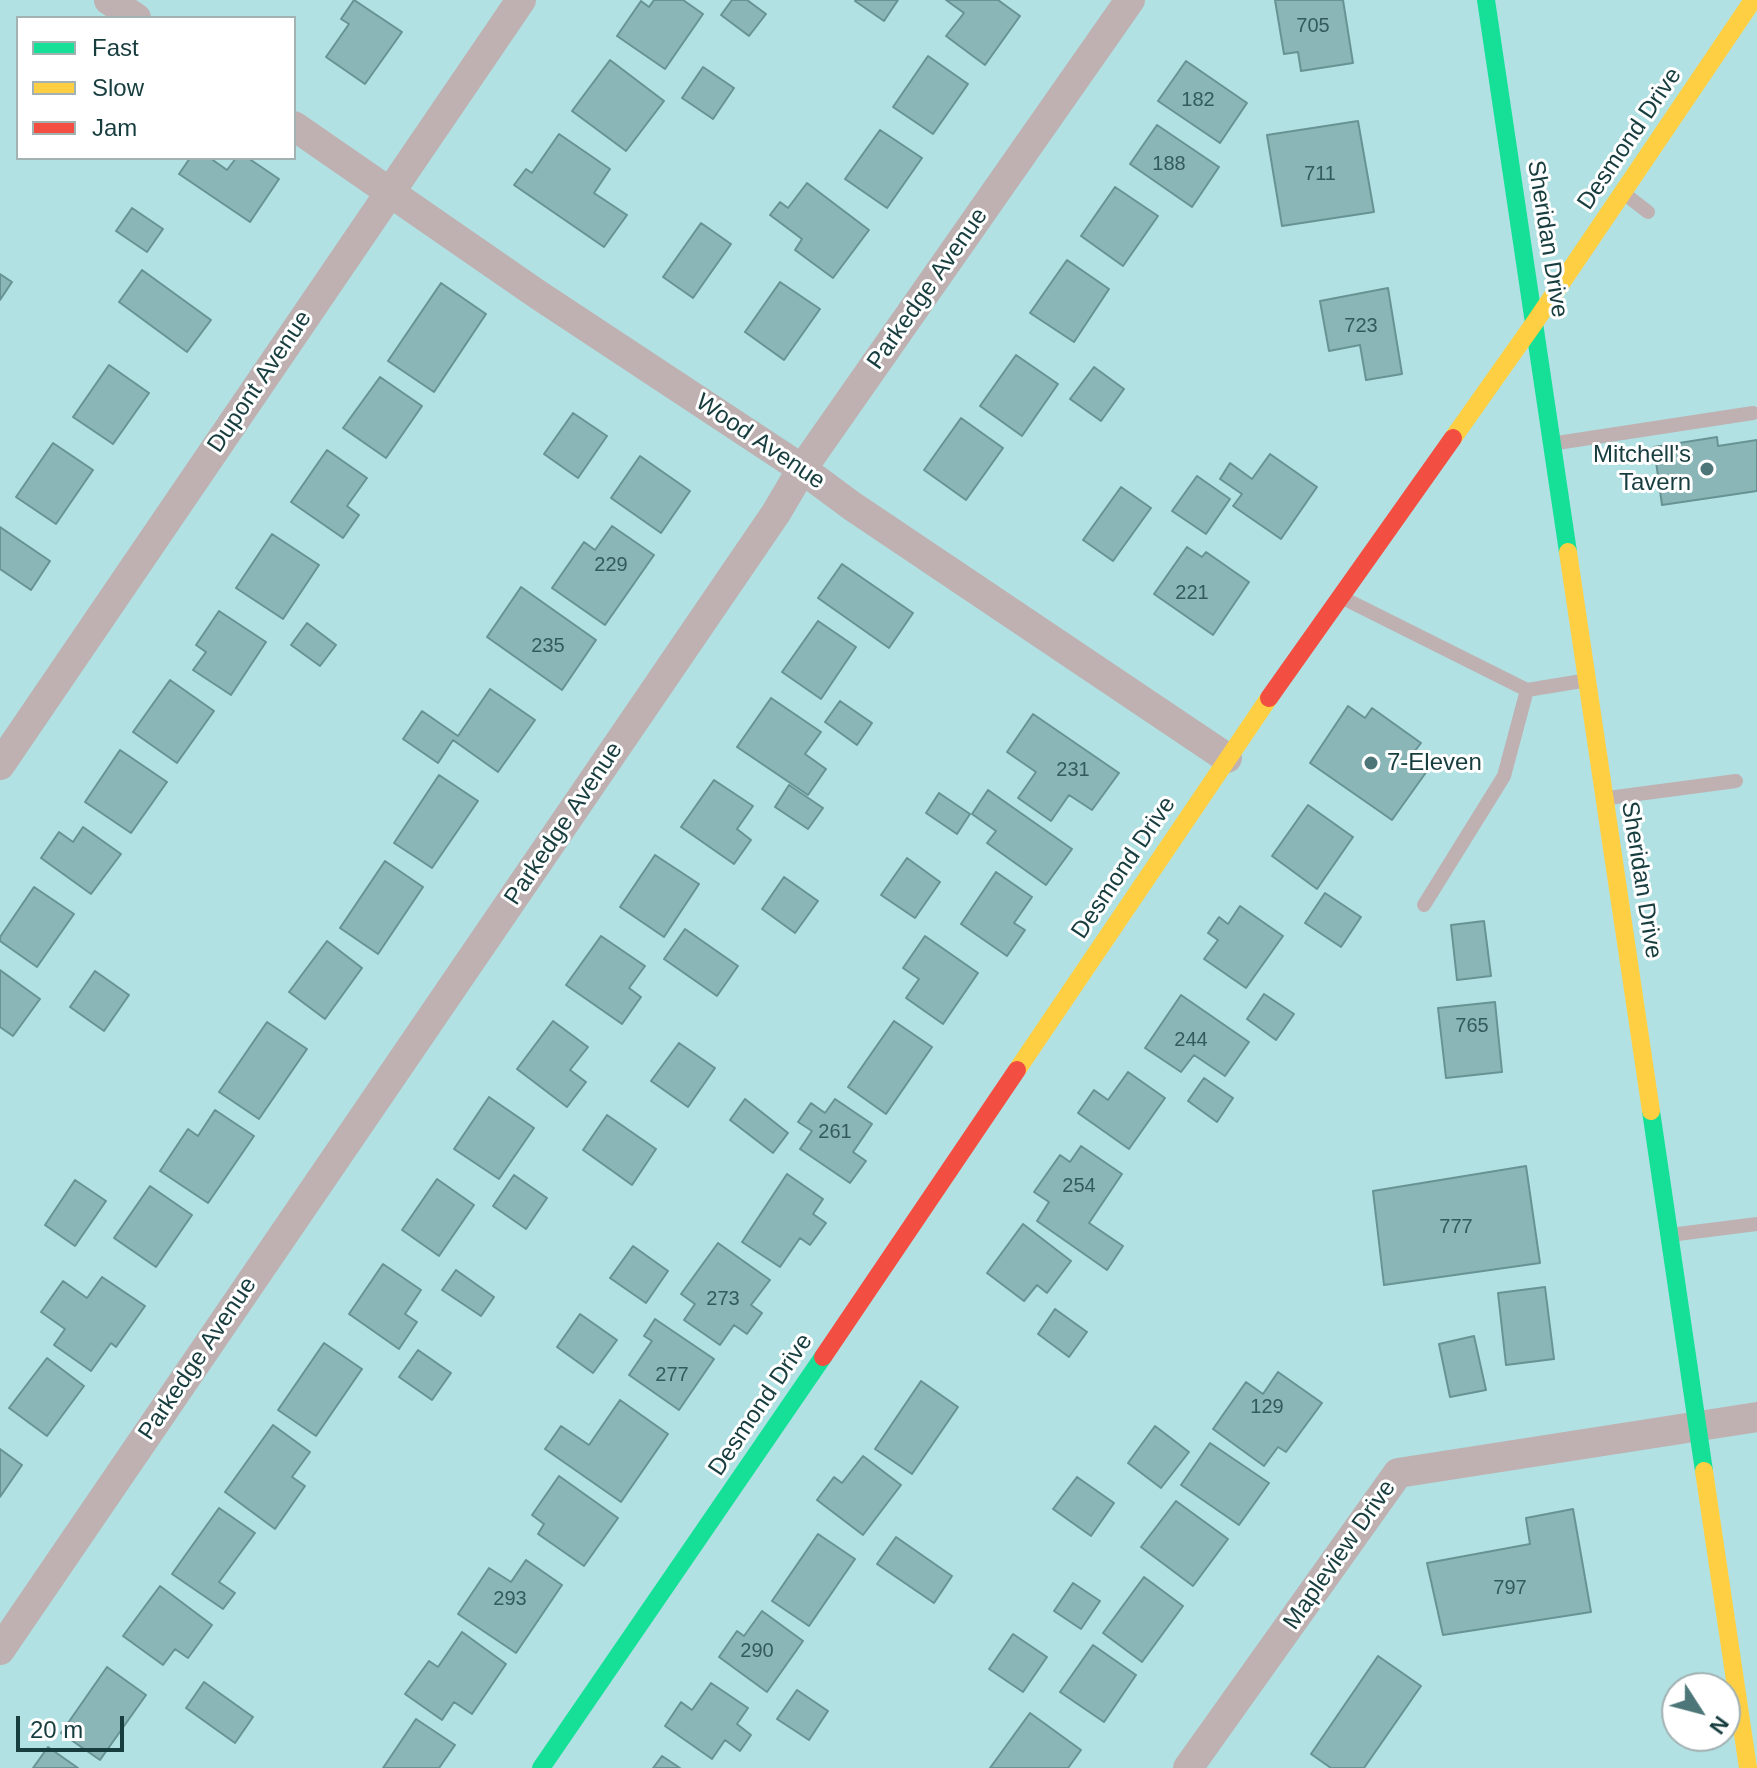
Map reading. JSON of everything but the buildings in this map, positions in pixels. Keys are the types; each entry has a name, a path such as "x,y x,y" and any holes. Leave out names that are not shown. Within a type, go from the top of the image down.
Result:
{"street":[{"path":"109,0 133,16"},
{"name":"Dupont Avenue","path":"0,765 521,0"},
{"name":"Parkedge Avenue","path":"0,1650 749,552 802,469 1130,0"},
{"name":"Sheridan Drive","path":"1486,0 1751,1763"},
{"name":"Desmond Drive","path":"541,1768 1227,758 1535,322 1753,0"},
{"name":"Wood Avenue","path":"296,127 537,294 802,469 852,506 1227,758"},
{"name":"Mapleview Drive","path":"1188,1768 1398,1473 1757,1417"}],"lane":[{"path":"1622,193 1648,212"},
{"path":"1553,444 1753,413"},
{"path":"1341,597 1527,690 1587,681"},
{"path":"1424,905 1504,776 1527,690"},
{"path":"1604,799 1736,781"},
{"path":"1670,1235 1757,1224"}],"traffic: fast":[{"path":"1486,0 1568,552"},
{"path":"1651,1111 1704,1471"},
{"path":"541,1768 823,1357"}],"traffic: slow":[{"path":"1453,438 1753,0"},
{"path":"1568,552 1651,1111"},
{"path":"1017,1070 1269,698"},
{"path":"1704,1471 1748,1768"}],"traffic: jam":[{"path":"1269,698 1453,438"},
{"path":"823,1357 1017,1070"}],"place":[{"name":"Mitchell's Tavern","path":"1707,469"},
{"name":"7-Eleven","path":"1371,763"}]}
